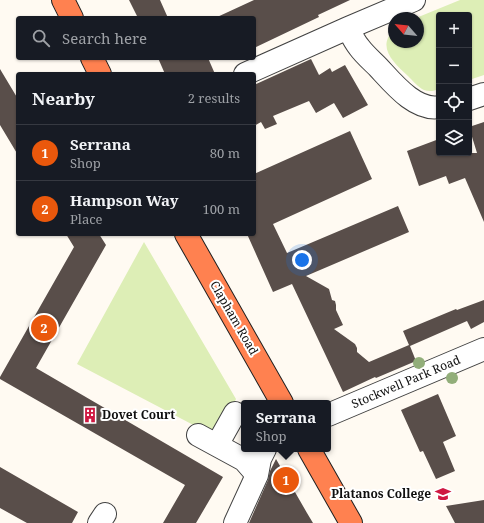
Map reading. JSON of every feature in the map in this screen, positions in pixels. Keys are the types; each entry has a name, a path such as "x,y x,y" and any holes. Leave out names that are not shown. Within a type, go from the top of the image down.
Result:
{"highway":[{"path":"63,0 71,16"},
{"path":"93,60 99,72"},
{"name":"Clapham Road","path":"187,236 280,400"},
{"path":"311,452 351,523"}],"street":[{"path":"249,72 414,0"},
{"path":"348,28 358,46 400,90 412,100 422,105 436,108"},
{"path":"472,98 484,94"},
{"name":"Stockwell Park Road","path":"331,414 484,348"},
{"path":"236,413 208,440 244,460 257,475"},
{"path":"235,523 257,475 263,452"}],"green space":[{"path":"460,0 484,0 484,75 472,79 472,12 436,12 436,90 428,91 420,88 397,66 387,49 388,40 388,48 424,48 424,15"},
{"path":"144,242 236,399 223,423 215,430 207,431 201,429 77,364"}],"building":[{"path":"129,0 160,0 167,16 137,16"},
{"path":"254,0 350,0 318,15 319,17 256,47 256,16 219,16"},
{"path":"311,59 319,75 330,68 332,72 345,65 368,105 343,118 334,103 316,113 309,101 273,116 277,124 265,129 261,122 256,125 256,84"},
{"path":"159,60 209,60 214,72 164,72"},
{"path":"0,69 16,96 16,152 0,125"},
{"path":"484,122 484,222 465,178 449,184 446,176 419,186 407,151 436,140 436,156 472,156 472,153 477,153 472,137 472,126"},
{"path":"350,131 372,179 273,224 287,253 398,206 409,232 306,276 329,289 332,300 335,301 336,310 343,325 334,329 355,344 357,352 369,362 409,345 403,331 456,309 457,310 484,300 484,322 471,329 467,321 410,346 416,361 376,378 375,377 343,392 292,284 273,292 248,236 256,236 256,173"},
{"path":"67,236 100,236 106,245 36,368 223,477 196,523 163,523 185,485 0,379 74,247"},
{"path":"438,394 456,436 443,442 455,471 436,479 423,451 420,452 401,410"},
{"path":"276,459 313,523 249,523"},
{"path":"0,467 78,512 72,523 27,523 0,508"},
{"path":"484,500 484,523 455,523 446,506"}],"place":[{"name":"Hampson Way","path":"44,328"},
{"name":"Dovet Court","path":"90,415"},
{"name":"Serrana","path":"286,480"},
{"name":"Platanos College","path":"443,494"}]}
